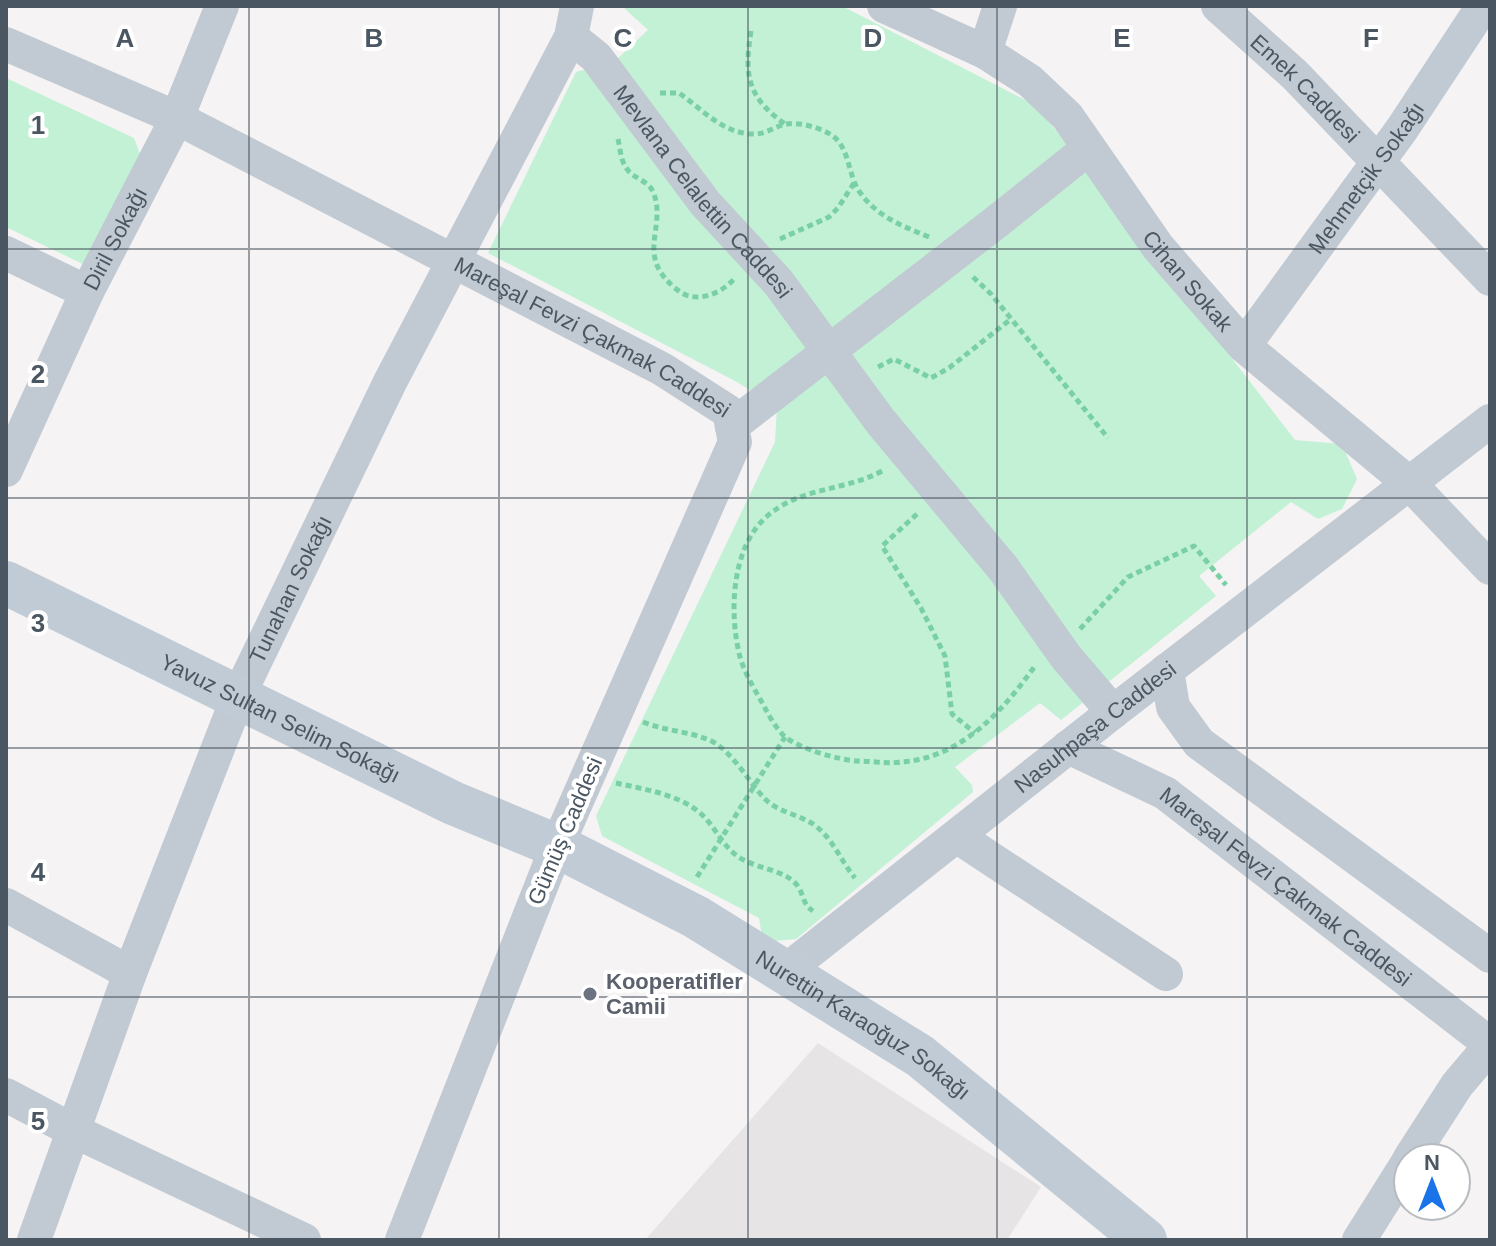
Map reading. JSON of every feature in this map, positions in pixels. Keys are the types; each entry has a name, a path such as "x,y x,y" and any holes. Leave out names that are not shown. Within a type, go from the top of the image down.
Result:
{"street":[{"name":"Diril Sokağı","path":"6,470 87,292 177,118 222,6"},
{"name":"Cihan Sokak","path":"884,6 985,52 1030,81 1067,116 1084,152 1158,247 1244,346 1410,484 1490,568"},
{"path":"985,52 1000,6"},
{"name":"Emek Caddesi","path":"1218,6 1295,75 1490,279"},
{"name":"Mehmetçik Sokağı","path":"1244,346 1377,163 1483,6"},
{"name":"Mevlana Celalettin Caddesi","path":"574,22 596,57 705,203 778,282 828,351"},
{"name":"Tunahan Sokağı","path":"34,1240 130,973 238,697 390,382 574,22"},
{"name":"Mareşal Fevzi Çakmak Caddesi","path":"6,44 177,118 662,369 729,412 732,426 1084,152"},
{"path":"6,253 87,292"},
{"path":"828,351 1003,568 1058,645 1113,712"},
{"name":"Nasuhpaşa Caddesi","path":"784,972 1068,747 1490,421"},
{"name":"Gümüş Caddesi","path":"402,1240 557,846 735,442 732,426"},
{"name":"Yavuz Sultan Selim Sokağı","path":"6,583 453,803 557,846"},
{"path":"1167,670 1173,707 1199,743 1490,956"},
{"name":"Mareşal Fevzi Çakmak Caddesi","path":"1068,747 1165,793 1490,1045"},
{"path":"958,837 1166,974"},
{"name":"Nurettin Karaoğuz Sokağı","path":"557,846 677,908 920,1056 1145,1240"},
{"path":"6,905 130,973"},
{"path":"1421,1142 1457,1085 1490,1045"},
{"path":"6,1095 74,1131 304,1240"},
{"path":"1359,1240 1392,1187"}],"path":[{"path":"751,31 746,61 748,78 762,106 785,124"},
{"path":"854,183 829,217 778,240 755,256 723,290 696,297 685,295 656,268 653,247 656,225 654,195 649,186 627,170 617,134 619,122 632,104 660,93 679,93 713,121 738,132 753,135 768,133 785,124 800,124 827,132 836,138 854,183 877,212 956,254 1108,438"},
{"path":"852,382 894,359 931,378 949,368 1011,319"},
{"path":"908,454 879,473 787,500 762,521 747,545 738,570 736,588 735,621 740,656 751,683 785,737 841,760 902,763 941,753 975,733 1005,706 1058,645 1128,577 1194,546 1249,608"},
{"path":"940,493 882,546 921,608 945,656 952,714 975,733"},
{"path":"616,712 661,730 711,740 766,800 812,823 829,838 863,889 877,900"},
{"path":"677,908 785,737"},
{"path":"588,777 673,798 697,810 730,851 796,884 806,906 839,930"}],"shaded area":[{"path":"818,1043 1041,1187 1007,1240 645,1240"}],"green space":[{"path":"622,6 842,6 1037,106 1295,440 1342,444 1357,479 1342,509 1318,519 1291,502 1199,576 1216,596 1061,720 1040,703 955,767 972,785 973,792 796,939 774,941 762,937 759,918 602,836 596,816 775,442 777,407 737,382 488,253 576,72 615,61 648,30"},
{"path":"6,78 134,138 141,157 91,268 6,227"}],"place":[{"name":"Kooperatifler Camii","path":"590,994"}]}
